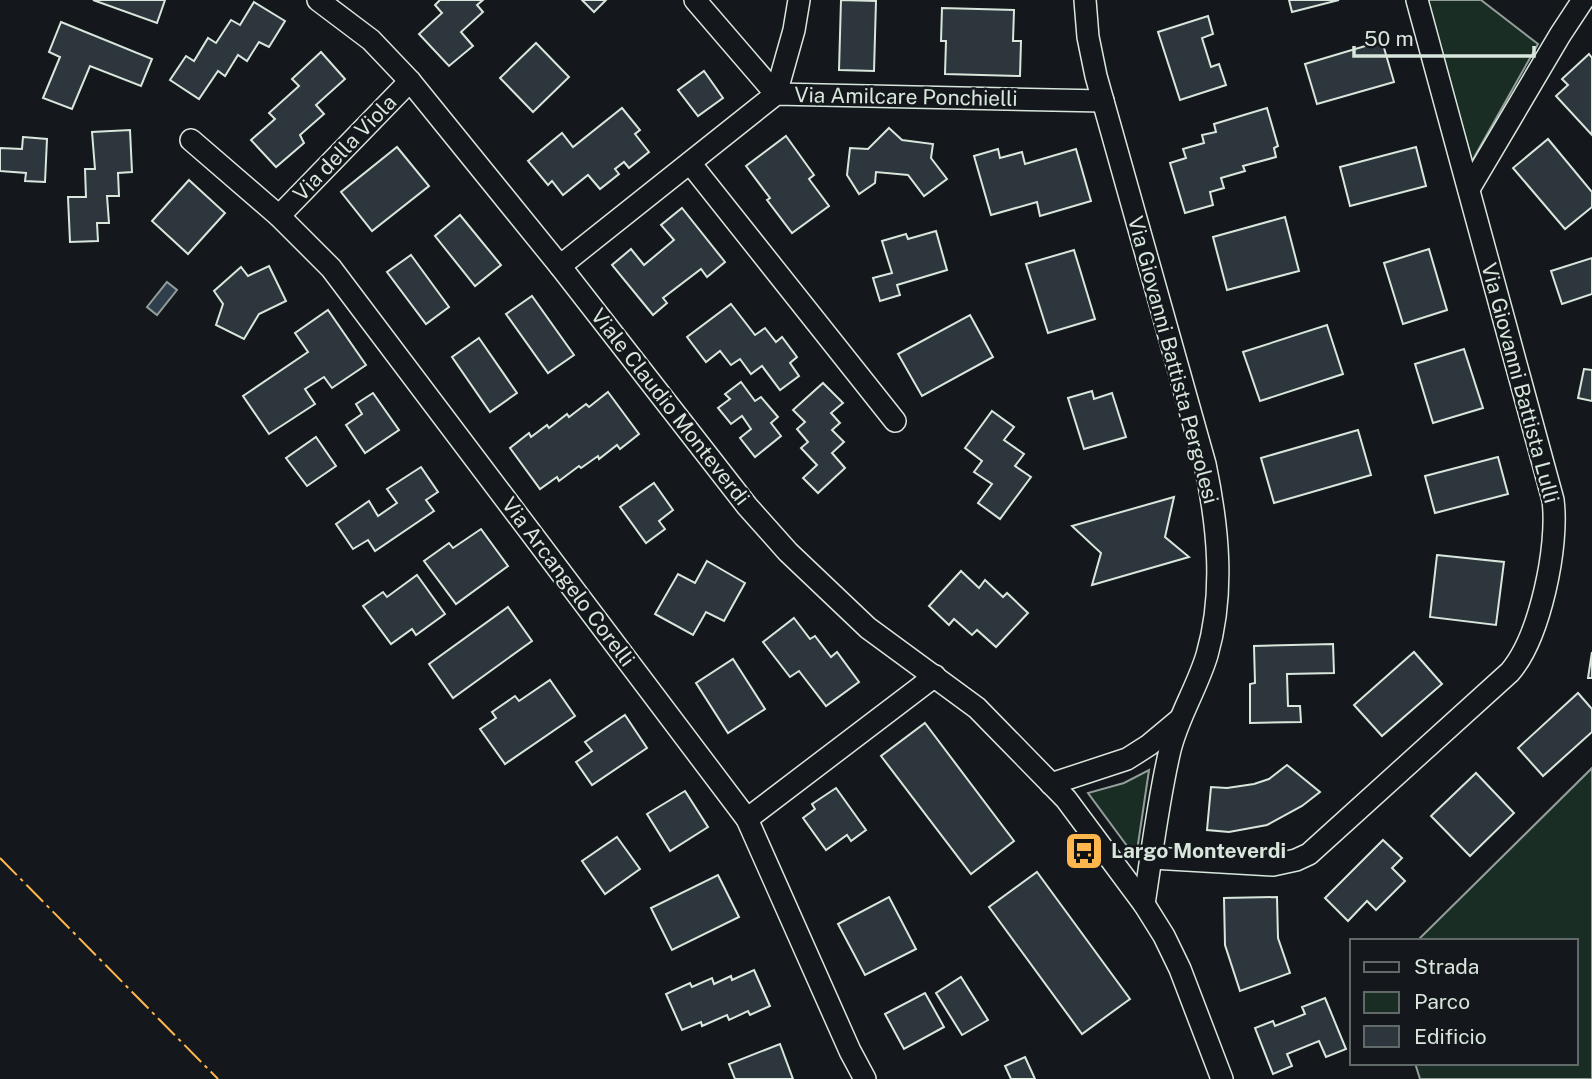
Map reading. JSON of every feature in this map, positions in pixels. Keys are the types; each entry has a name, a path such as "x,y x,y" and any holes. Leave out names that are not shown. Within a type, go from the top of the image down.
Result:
{"street":[{"name":"Viale Claudio Monteverdi","path":"318,0 371,40 410,81 560,266 747,506 781,545 849,611 984,715 1080,817 1144,904 1173,953 1222,1079"},
{"path":"695,0 776,94"},
{"path":"776,94 794,30 799,0"},
{"name":"Via Giovanni Battista Pergolesi","path":"1084,0 1090,48 1103,101 1205,464 1213,505 1218,579 1214,624 1201,672 1179,720 1167,766 1144,904"},
{"name":"Via Giovanni Battista Lulli","path":"1152,858 1264,866 1302,858 1510,672 1526,648 1537,616 1551,560 1555,518 1549,483 1417,0"},
{"path":"1469,189 1583,0"},
{"name":"Via della Viola","path":"279,216 410,81"},
{"name":"Via Amilcare Ponchielli","path":"560,266 776,94 1103,101"},
{"name":"Via Arcangelo Corelli","path":"191,140 313,248 347,288 747,819 865,1079"},
{"path":"690,163 895,421"},
{"path":"747,819 935,676"},
{"path":"1051,784 1127,759 1179,720"}],"green space":[{"path":"1426,0 1481,0 1538,44 1472,161"},
{"path":"1592,768 1592,1079 1420,1079 1416,1065 1578,1065 1578,939 1419,939"},
{"path":"1149,770 1136,858 1088,793 1124,783"}],"water":[{"path":"167,282 177,290 157,315 147,307"}],"building":[{"path":"93,0 165,0 157,23"},
{"path":"440,0 483,0 477,5 483,12 461,32 473,46 449,66 419,34 442,13 435,5"},
{"path":"582,0 606,0 594,12"},
{"path":"841,0 876,1 874,71 839,70"},
{"path":"1289,0 1339,0 1292,12"},
{"path":"254,2 285,21 269,47 259,42 247,61 238,55 225,76 218,71 199,99 170,80 186,56 194,61 208,38 216,43 231,20 240,25"},
{"path":"942,8 1014,10 1013,41 1021,41 1020,76 945,74 946,41 941,41"},
{"path":"1208,16 1213,34 1202,38 1211,67 1219,64 1226,85 1180,100 1158,32"},
{"path":"61,22 152,59 141,86 90,66 72,109 43,98 60,57 49,52"},
{"path":"1382,41 1394,82 1317,104 1305,64"},
{"path":"536,43 569,77 533,112 500,78"},
{"path":"321,52 345,79 316,105 324,114 300,135 304,143 276,167 251,140 275,119 269,113 299,86 292,79"},
{"path":"1589,54 1592,58 1592,135 1556,96 1568,85 1562,79"},
{"path":"704,71 723,98 698,116 678,90"},
{"path":"622,108 640,130 635,134 649,152 629,168 624,162 615,169 619,174 600,189 588,175 563,195 552,181 548,185 528,161 562,133 573,147"},
{"path":"1267,108 1278,146 1274,148 1276,157 1243,166 1245,171 1221,178 1224,188 1210,192 1213,205 1185,213 1170,163 1186,158 1183,149 1204,143 1202,135 1216,132 1214,124"},
{"path":"889,128 902,140 933,144 931,158 947,179 924,196 908,175 876,172 875,183 859,194 847,175 850,148 868,149"},
{"path":"130,130 132,172 118,173 119,196 107,196 109,223 97,223 98,241 70,242 68,197 86,197 85,169 95,169 92,132"},
{"path":"786,136 814,175 809,179 829,206 792,233 746,166"},
{"path":"23,137 47,139 45,182 25,181 26,173 0,171 0,148 22,149"},
{"path":"1548,139 1592,192 1592,207 1565,229 1513,168"},
{"path":"397,147 429,186 372,231 341,192"},
{"path":"1416,147 1426,186 1350,206 1340,167"},
{"path":"998,149 1000,158 1022,152 1025,164 1076,149 1091,201 1040,216 1037,202 991,215 974,156"},
{"path":"189,180 225,213 188,254 152,221"},
{"path":"682,208 725,262 707,277 701,269 663,298 667,303 653,315 612,265 631,249 644,265 674,240 661,225"},
{"path":"460,215 501,265 475,286 435,236"},
{"path":"1285,217 1299,271 1227,290 1213,237"},
{"path":"936,231 947,270 897,285 900,295 880,301 873,278 892,273 882,241 906,234 908,239"},
{"path":"1429,249 1447,310 1403,324 1384,263"},
{"path":"1074,250 1095,319 1048,333 1026,264"},
{"path":"411,255 449,307 426,324 387,272"},
{"path":"1592,258 1592,294 1562,304 1551,271"},
{"path":"269,266 286,301 259,314 244,339 216,325 223,304 214,291 241,267 248,276"},
{"path":"532,296 574,355 548,373 506,314"},
{"path":"731,304 755,335 765,328 776,342 782,337 797,357 790,363 799,376 780,390 762,366 751,374 740,359 731,365 720,351 706,362 687,337"},
{"path":"328,310 366,365 332,388 324,377 305,389 315,404 269,434 243,396 308,352 295,333"},
{"path":"970,315 993,357 922,396 898,354"},
{"path":"1327,325 1343,374 1260,401 1243,352"},
{"path":"479,338 517,393 490,412 452,357"},
{"path":"1464,349 1483,408 1433,423 1415,364"},
{"path":"1584,369 1592,370 1592,401 1578,398"},
{"path":"741,382 755,401 761,397 778,417 771,423 781,436 755,457 740,438 751,429 742,416 731,424 718,408 730,399 725,394"},
{"path":"823,383 843,403 831,413 840,423 832,430 844,442 832,453 845,468 818,493 803,478 817,465 801,448 808,442 797,429 805,422 793,410"},
{"path":"1092,391 1094,399 1112,393 1126,437 1084,449 1068,398"},
{"path":"608,392 639,434 620,449 617,445 599,459 598,456 559,481 557,477 540,489 510,448 529,433 531,437 547,425 549,428 567,414 569,417 586,404 589,407"},
{"path":"373,393 399,430 365,453 346,425 362,414 356,404"},
{"path":"992,411 1014,427 1004,440 1024,454 1015,466 1031,477 1000,519 978,503 992,484 974,472 982,461 965,448"},
{"path":"1358,430 1371,475 1274,503 1261,458"},
{"path":"316,437 336,466 307,486 286,458"},
{"path":"1498,457 1508,494 1435,513 1425,476"},
{"path":"421,467 438,492 426,500 434,511 375,551 368,540 353,549 336,524 369,501 378,516 397,503 387,489"},
{"path":"654,483 673,510 659,521 665,529 646,543 620,507"},
{"path":"1174,497 1165,537 1189,557 1092,585 1101,553 1072,526"},
{"path":"481,529 508,566 456,604 424,561 449,543 453,548"},
{"path":"1437,555 1504,562 1496,625 1430,617"},
{"path":"707,561 745,583 724,621 706,612 693,635 655,614 678,574 695,583"},
{"path":"961,571 979,588 985,580 1003,597 1007,593 1028,613 996,647 977,630 972,635 954,619 949,625 929,606"},
{"path":"417,575 445,614 416,635 412,629 391,644 363,606 383,592 387,597"},
{"path":"508,607 532,641 453,698 429,664"},
{"path":"794,618 810,639 815,636 831,657 837,652 859,682 826,706 799,671 790,677 763,642"},
{"path":"1333,644 1334,673 1287,674 1288,706 1300,706 1301,722 1250,723 1250,684 1255,683 1254,646"},
{"path":"1414,652 1442,684 1382,736 1354,705"},
{"path":"1592,652 1592,678 1588,678"},
{"path":"733,659 765,709 728,733 696,683"},
{"path":"550,680 575,716 505,764 480,729 496,718 492,712 515,696 519,701"},
{"path":"1578,693 1592,709 1592,732 1543,776 1518,748"},
{"path":"625,715 647,748 592,785 576,762 592,751 585,742"},
{"path":"925,723 1014,841 971,874 881,756"},
{"path":"1287,765 1320,792 1302,806 1267,825 1229,832 1207,830 1211,787 1227,788 1254,784 1269,779"},
{"path":"1476,773 1514,813 1470,856 1431,816"},
{"path":"836,788 866,830 851,841 847,835 826,850 803,818 815,809 812,804"},
{"path":"685,791 708,827 670,851 647,814"},
{"path":"617,837 640,869 605,894 582,861"},
{"path":"1383,840 1402,858 1392,868 1405,881 1376,910 1367,901 1348,921 1325,898"},
{"path":"1037,872 1130,999 1082,1034 989,907"},
{"path":"718,875 739,917 672,950 651,908"},
{"path":"889,897 916,949 865,975 838,924"},
{"path":"1277,897 1278,938 1290,973 1240,991 1225,945 1224,898"},
{"path":"754,970 770,1006 750,1015 748,1011 729,1020 727,1015 702,1026 701,1022 682,1030 666,994 690,983 692,987 712,978 714,984 731,976 732,980"},
{"path":"961,977 988,1020 962,1035 936,993"},
{"path":"925,993 944,1027 904,1049 885,1014"},
{"path":"1325,998 1346,1049 1326,1057 1319,1041 1287,1054 1292,1066 1273,1074 1255,1028 1273,1021 1275,1026 1305,1014 1302,1007"},
{"path":"780,1044 793,1079 735,1079 729,1064"},
{"path":"1025,1057 1035,1079 1011,1079 1005,1066"}],"power":[{"path":"0,858 218,1079"}],"place":[{"name":"Largo Monteverdi","path":"1084,851"}]}
